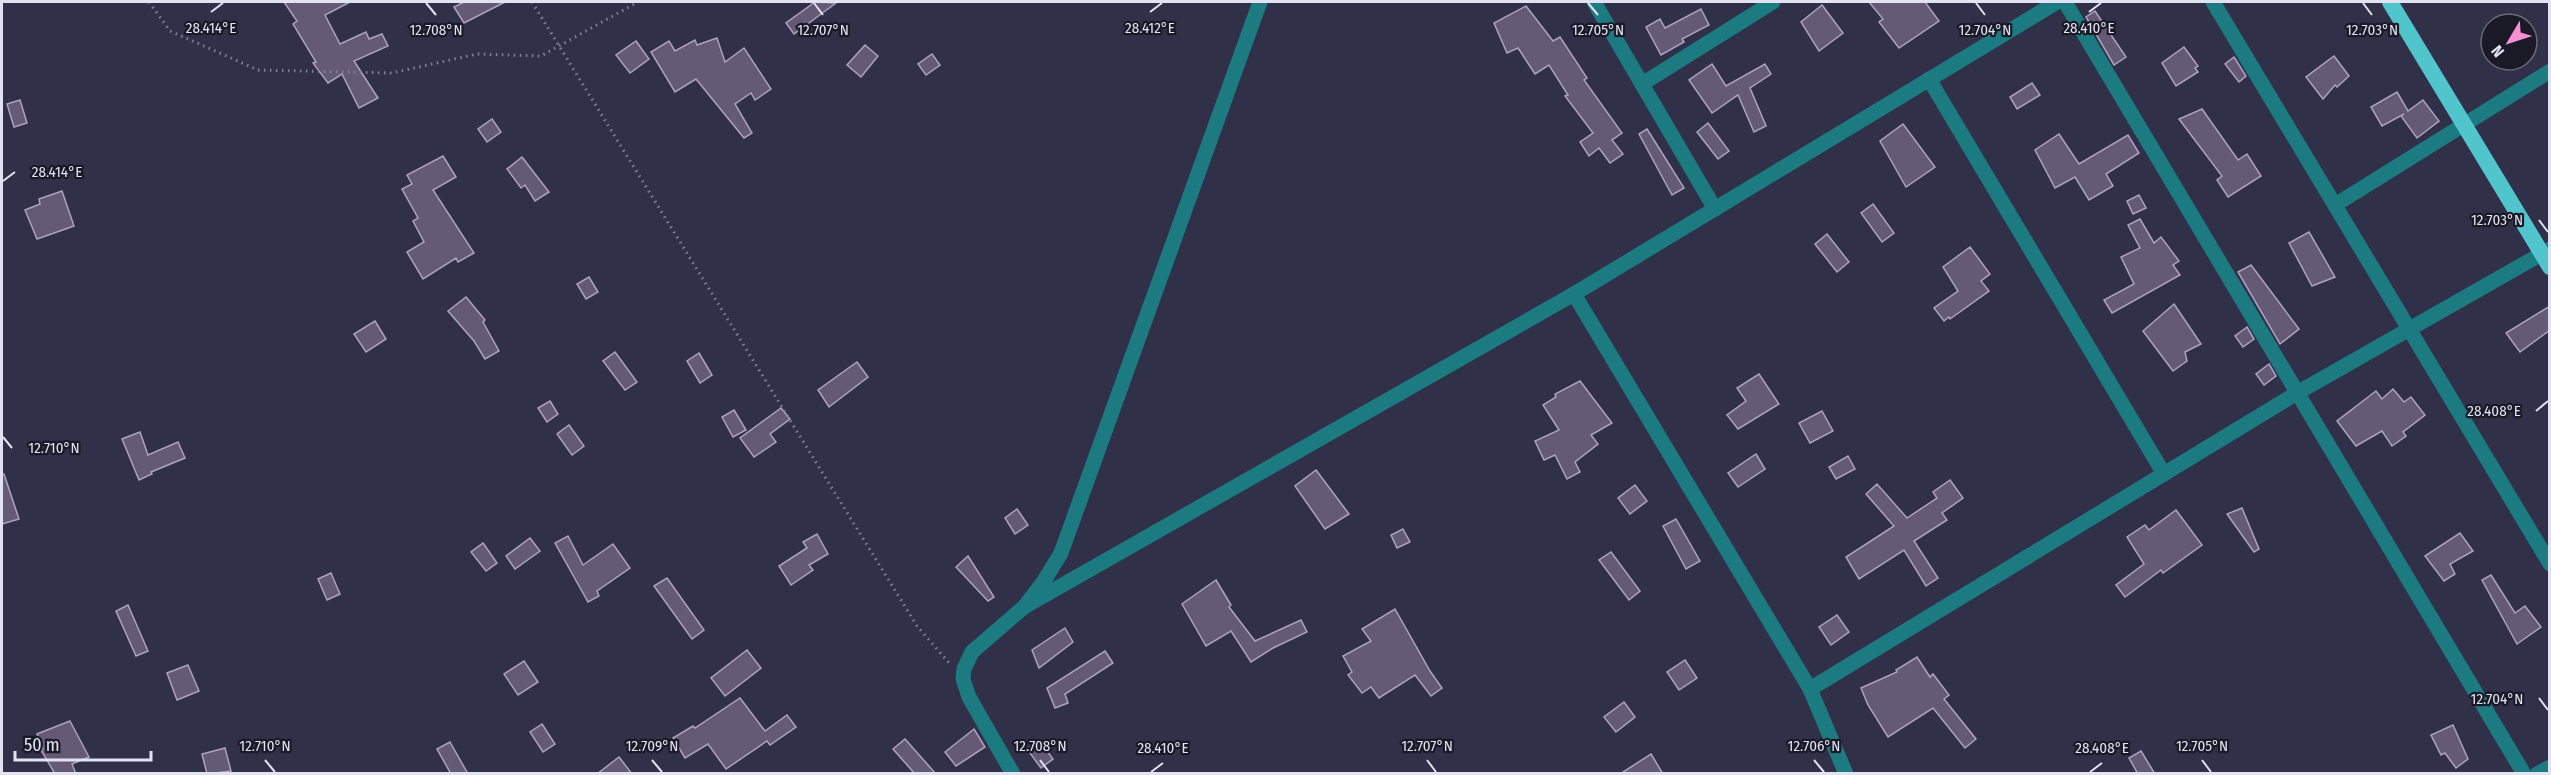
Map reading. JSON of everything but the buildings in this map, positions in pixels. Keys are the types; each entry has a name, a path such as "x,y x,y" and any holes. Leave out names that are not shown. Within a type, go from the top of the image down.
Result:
{"highway":[{"path":"2390,2 2547,256"}],"street":[{"path":"1024,607 1044,581 1061,553 1260,2"},
{"path":"1594,2 1714,209"},
{"path":"1642,84 1773,2"},
{"path":"1013,774 969,697 963,679 964,669 972,652 1024,607 1574,294 2057,2"},
{"path":"2065,2 2524,774"},
{"path":"2213,2 2550,564"},
{"path":"2335,205 2550,71"},
{"path":"1929,79 2164,474"},
{"path":"1810,689 2297,393 2409,329 2547,256"},
{"path":"1574,294 1810,689 1846,774"},
{"path":"2537,774 2550,767"}],"path":[{"path":"149,2 170,31 258,70 392,73 477,54 542,56 638,2"},
{"path":"532,2 557,46 657,200 917,626 963,679"}]}
